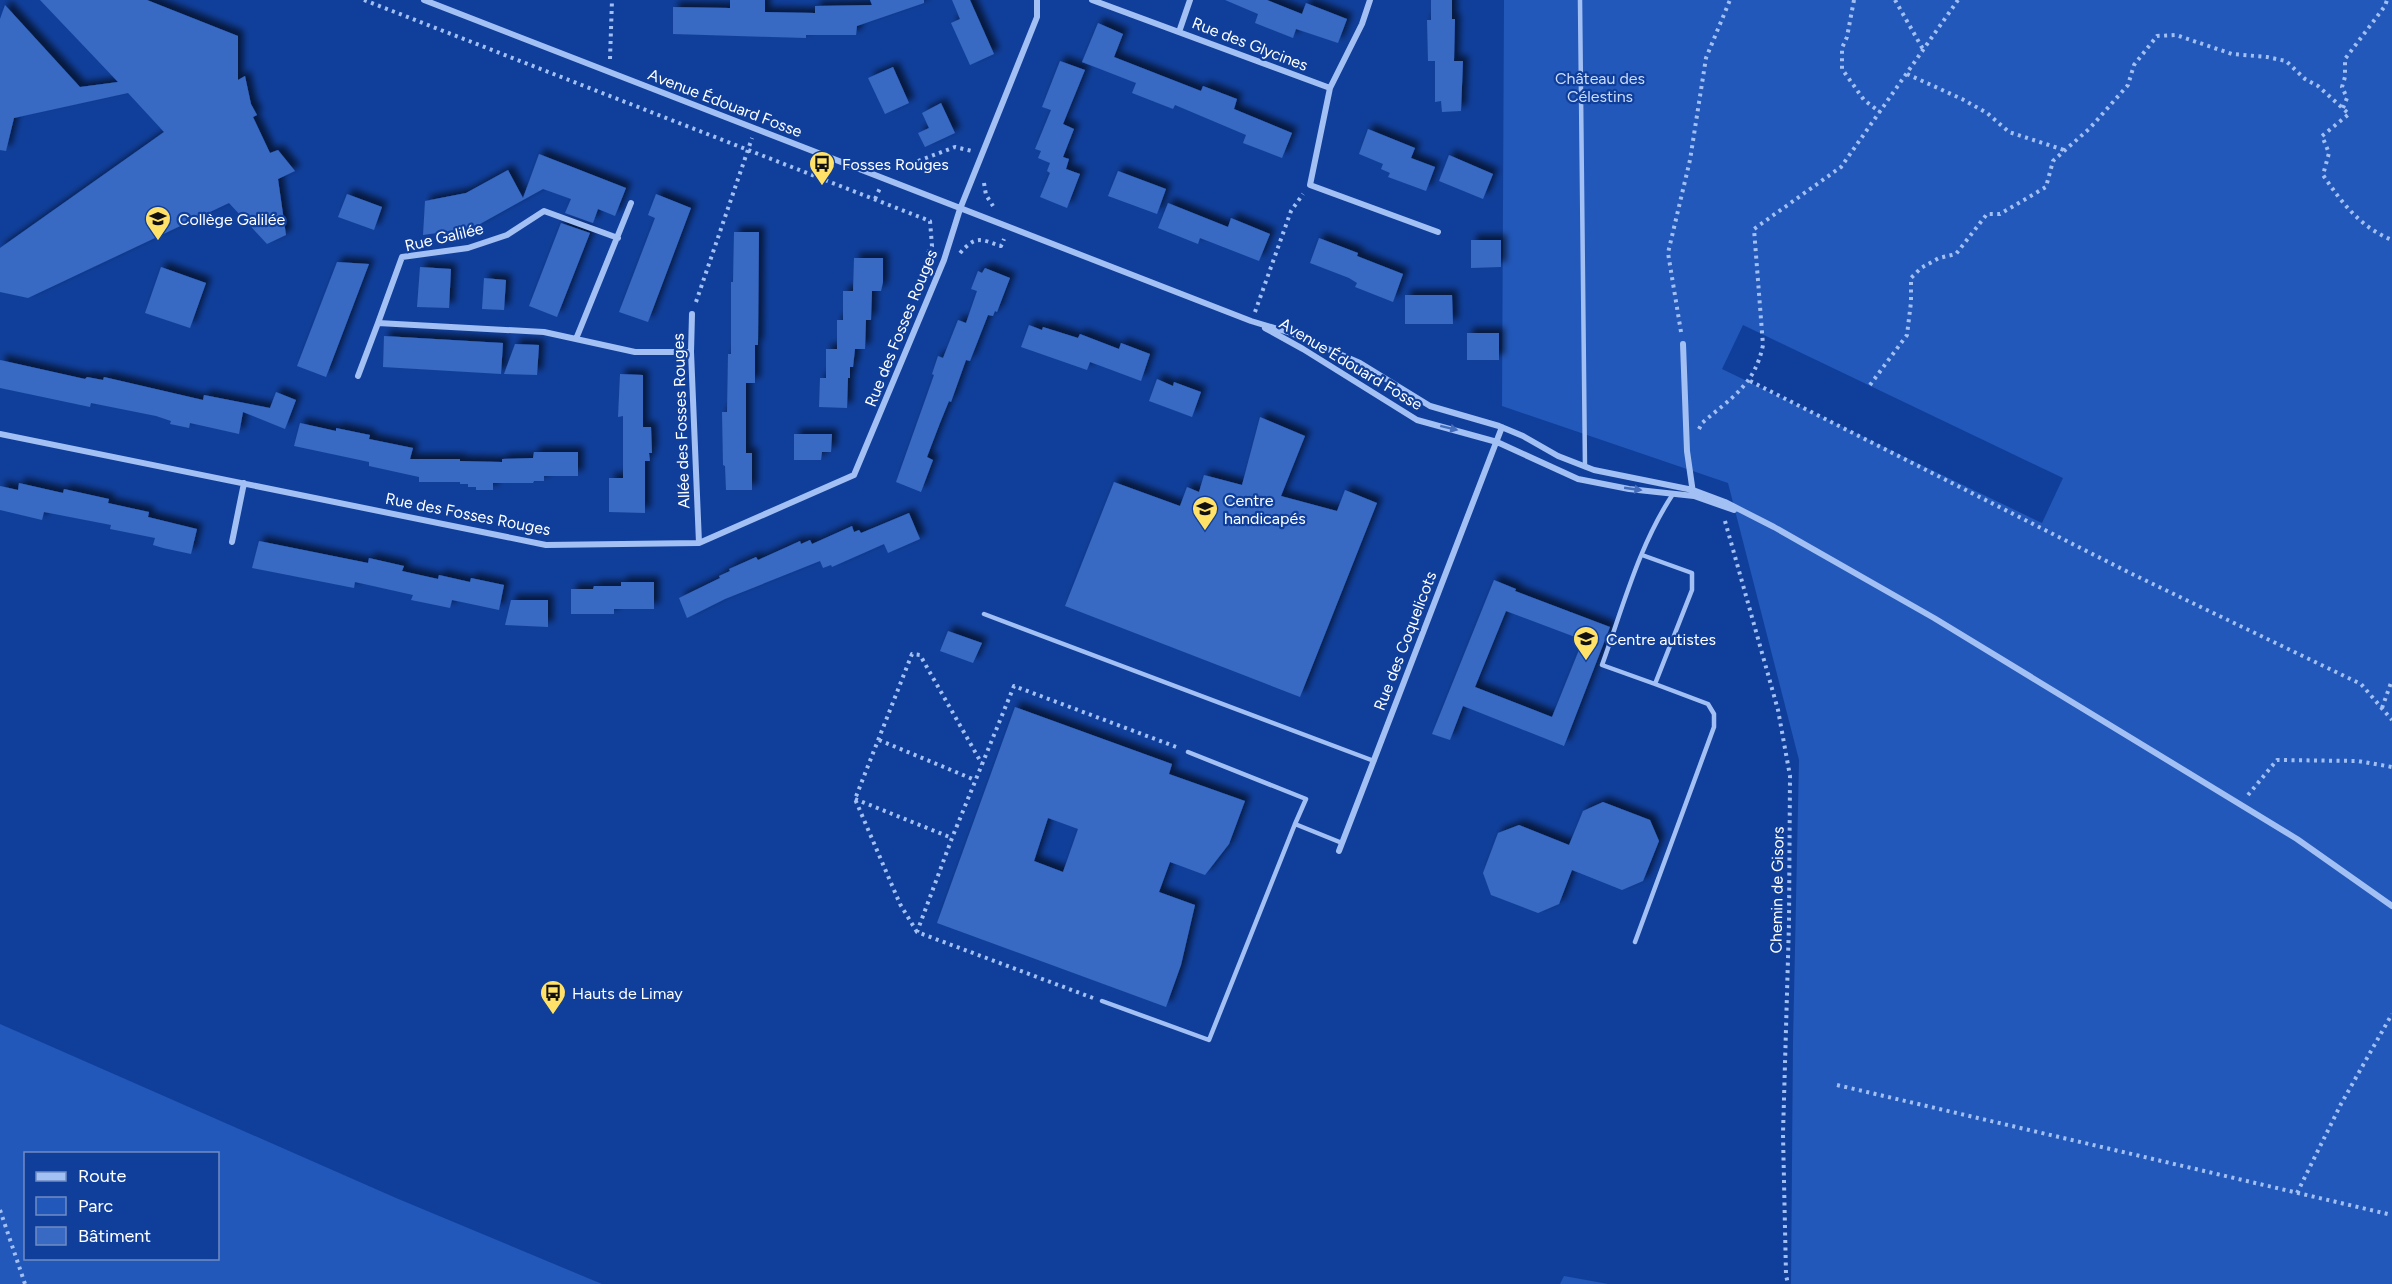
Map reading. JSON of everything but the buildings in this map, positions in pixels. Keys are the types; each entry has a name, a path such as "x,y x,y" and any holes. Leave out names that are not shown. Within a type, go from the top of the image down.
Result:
{"street":[{"name":"Avenue Édouard Fosse","path":"424,0 1251,321 1292,333 1360,363 1430,406 1502,427 1585,467 1725,502 1774,527 1934,618 2298,839 2392,906"},
{"name":"Rue des Fosses Rouges","path":"0,434 546,544 699,543 854,475 944,260 960,208 1037,17 1037,0"},
{"name":"Rue des Glycines","path":"1092,0 1330,88"},
{"path":"1179,32 1190,0"},
{"path":"1370,0 1362,24 1330,88 1310,185 1438,232"},
{"path":"576,339 631,203"},
{"name":"Rue Galilée","path":"358,376 402,257 468,248 507,235 544,211 618,238"},
{"name":"Allée des Fosses Rouges","path":"692,314 699,543"},
{"name":"Avenue Édouard Fosse","path":"1251,321 1303,349 1417,420 1497,442 1578,479 1629,489 1673,494 1693,493 1721,506 1749,514"},
{"path":"378,323 544,332 634,352 692,352"},
{"path":"1683,344 1687,451 1693,493"},
{"name":"Rue des Coquelicots","path":"1340,851 1502,427"},
{"path":"1537,461 1545,449"},
{"path":"232,542 244,483"}],"lane":[{"path":"1580,0 1585,467"},
{"path":"1635,942 1714,728 1714,714 1708,704 1602,665 1642,555 1658,517 1673,494"},
{"path":"1642,555 1692,573 1692,590 1655,684"},
{"path":"984,614 1374,761"},
{"path":"1102,1001 1209,1040 1306,799 1188,752"},
{"path":"1295,824 1342,843"}],"path":[{"path":"363,0 930,221 932,246 928,253 944,260 954,263 961,252 977,239 1001,246"},
{"path":"604,95 610,73 612,0"},
{"path":"1683,344 1668,253 1690,160 1706,58 1730,0"},
{"path":"1854,0 1847,37 1842,48 1842,69 1864,100 1880,112"},
{"path":"1895,0 1924,51"},
{"path":"1687,451 1702,423 1750,381 1760,360 1763,345 1754,229 1841,167 1958,0"},
{"path":"2343,108 2347,98 2342,87 2345,77 2345,59 2385,6 2387,0"},
{"path":"1870,386 1907,335 1911,278 1921,268 1939,258 1956,254 1987,214 2000,214 2046,187 2053,160 2090,128 2128,85 2133,65 2157,36 2176,34 2232,54 2286,61 2305,79 2318,86 2349,114 2322,136 2329,153 2323,175 2344,206 2375,233 2392,240"},
{"path":"1907,74 1987,113 2009,132 2064,150"},
{"name":"Allée des Fosses Rouges","path":"692,314 747,149 756,129"},
{"path":"875,199 888,170 956,147 982,154"},
{"path":"983,181 990,204 1001,212"},
{"path":"1251,321 1291,211 1310,185"},
{"path":"1750,381 2130,573 2361,684 2392,720"},
{"name":"Chemin de Gisors","path":"1721,506 1778,710 1790,776 1789,923 1783,1134 1788,1284"},
{"path":"982,764 920,655 912,654 855,799 900,904 917,932 1102,1001"},
{"path":"2382,709 2392,680"},
{"path":"917,932 952,838 1014,686 1188,752"},
{"path":"879,740 975,780"},
{"path":"2240,805 2277,760 2358,761 2392,766"},
{"path":"855,799 952,838"},
{"path":"2297,1193 2341,1104 2392,1014"},
{"path":"1837,1085 2392,1215"},
{"path":"0,1210 25,1284"}],"green space":[{"name":"Château des Célestins","path":"1504,0 2392,0 2392,1284 1791,1284 1799,760 1728,483 1502,406","holes":["1743,325 2063,478 2042,523 1722,369"]},
{"path":"0,1024 396,1198 602,1284 0,1284"},
{"path":"1564,1276 1608,1284 1560,1284"}],"place":[{"name":"Fosses Rouges","path":"822,187"},
{"name":"Collège Galilée","path":"158,242"},
{"name":"Centre handicapés","path":"1205,532"},
{"name":"Centre autistes","path":"1586,662"},
{"name":"Hauts de Limay","path":"553,1016"}]}
